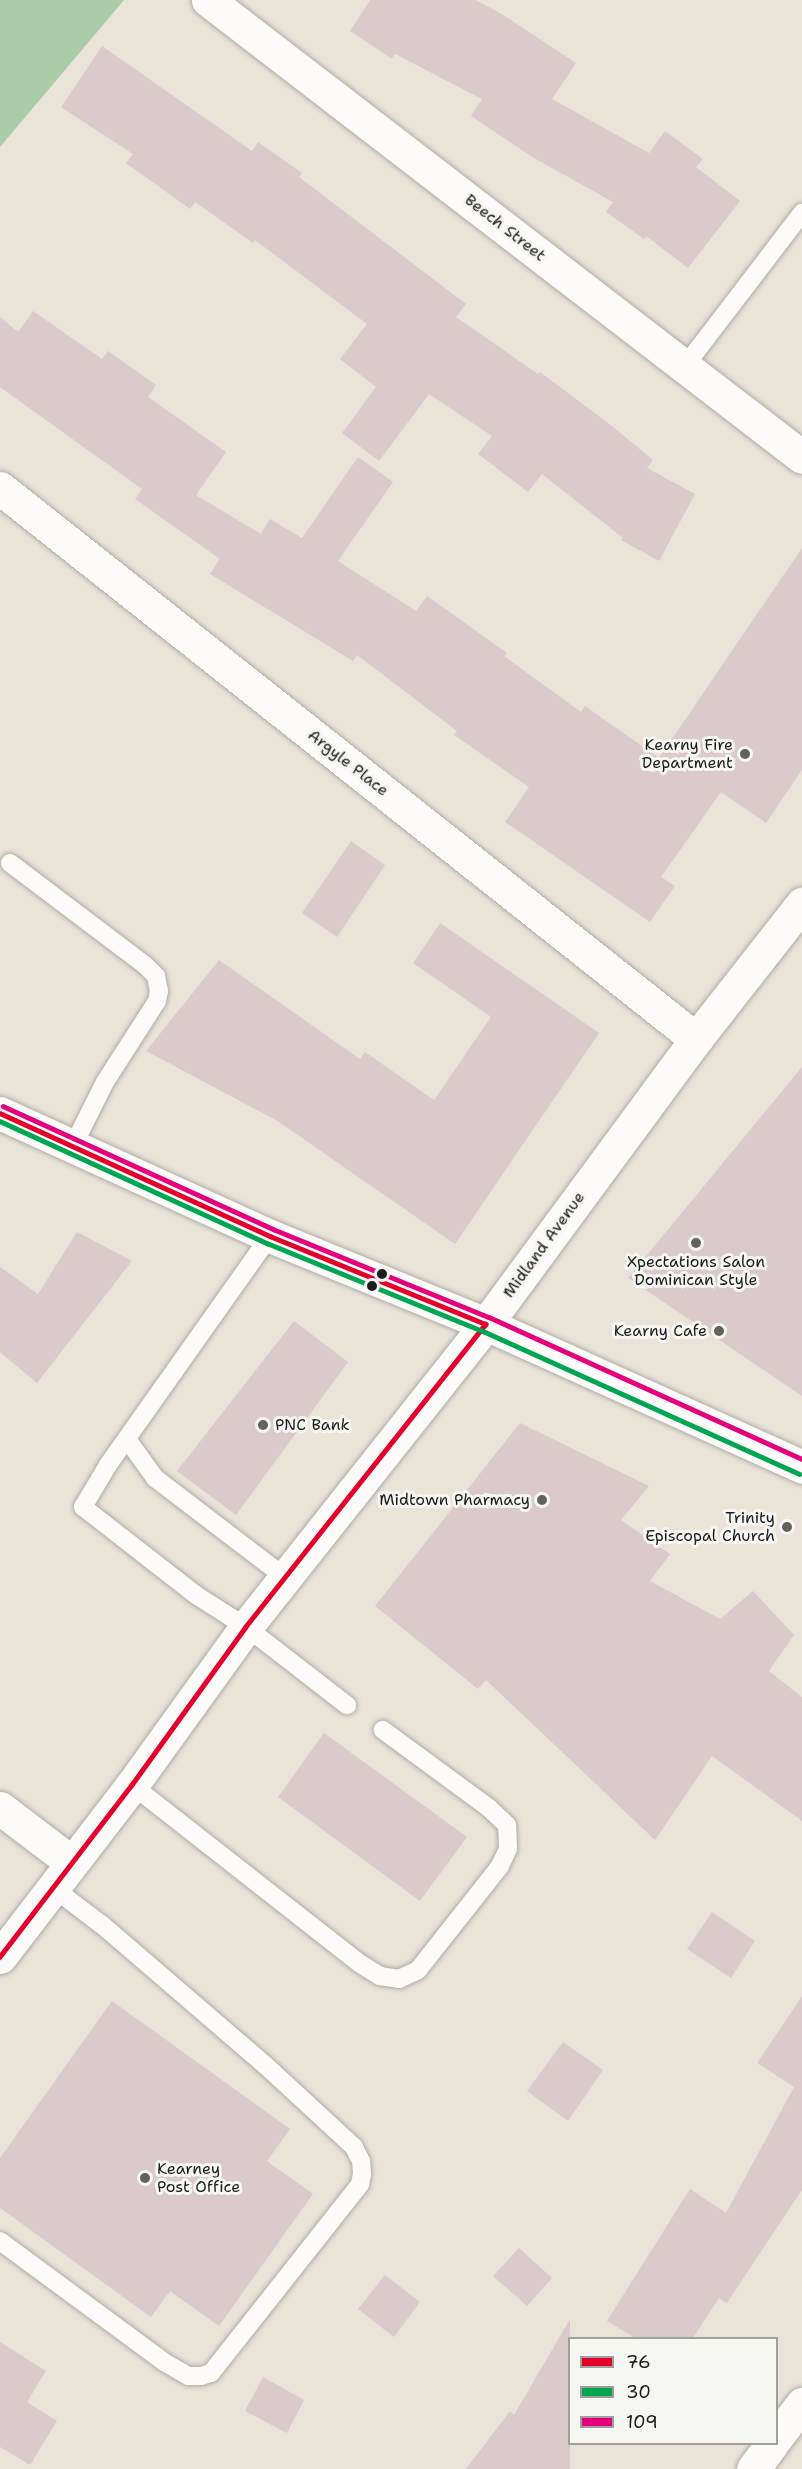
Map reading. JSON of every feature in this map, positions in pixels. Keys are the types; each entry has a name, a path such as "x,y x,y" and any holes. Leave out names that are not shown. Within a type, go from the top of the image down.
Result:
{"street":[{"name":"Beech Street","path":"208,0 802,457"},
{"name":"Argyle Place","path":"0,488 696,1039"},
{"name":"Midland Avenue","path":"0,1957 132,1785 246,1627 486,1324 696,1039 802,904"},
{"path":"0,1113 270,1236 486,1324 802,1467"},
{"path":"0,1808 62,1875"},
{"path":"778,2437 802,2404"},
{"path":"753,2469 771,2445"}],"lane":[{"path":"685,366 802,213"},
{"path":"10,863 146,965 156,976 159,991 157,1001 105,1082 73,1146"},
{"path":"270,1236 126,1438 83,1507 196,1595 246,1627 347,1705"},
{"path":"126,1438 155,1478 286,1578"},
{"path":"132,1785 359,1963 380,1976 399,1979 418,1970 500,1866 508,1849 507,1825 489,1808 383,1730"},
{"path":"0,2241 164,2362 188,2376 201,2376 211,2373 360,2184 362,2174 361,2161 354,2147 220,2026 102,1925 62,1875"}],"green space":[{"path":"0,0 124,0 0,147"}],"building":[{"path":"370,0 475,0 502,14 576,63 552,99 649,153 665,131 703,159 696,167 740,201 688,268 646,236 644,239 606,212 613,202 534,158 471,116 482,99 395,54 392,59 350,31"},
{"path":"102,46 252,151 258,142 302,173 299,177 466,304 456,317 538,374 540,372 612,426 653,460 647,468 695,494 659,561 621,540 623,538 542,474 528,492 478,454 492,436 429,394 379,461 342,433 376,387 340,359 367,324 255,240 253,243 195,202 190,209 126,163 133,154 61,107"},
{"path":"33,311 102,359 108,351 156,385 148,397 226,452 196,495 261,534 270,519 302,538 358,457 393,482 338,561 416,611 427,596 507,653 504,656 581,712 585,706 659,758 802,548 802,770 766,823 721,792 661,877 675,886 650,922 505,822 529,787 454,735 457,731 357,655 353,661 210,574 220,559 135,499 142,489 0,387 0,317 18,332"},
{"path":"351,841 385,865 337,937 302,913"},
{"path":"440,923 599,1033 455,1244 276,1120 146,1051 219,960 360,1059 365,1052 434,1100 491,1017 413,963"},
{"path":"802,1067 802,1396 628,1278"},
{"path":"77,1232 132,1261 37,1383 0,1352 0,1267 38,1294"},
{"path":"294,1321 348,1362 236,1515 177,1471"},
{"path":"520,1423 649,1486 621,1520 670,1554 650,1581 720,1619 753,1591 794,1635 769,1671 802,1697 802,1821 712,1756 655,1840 486,1680 478,1689 375,1606"},
{"path":"324,1733 467,1837 420,1901 278,1797"},
{"path":"712,1912 755,1941 731,1978 687,1949"},
{"path":"802,1996 802,2190 727,2303 719,2298 694,2337 633,2337 607,2321 690,2189 726,2213 794,2087 757,2063"},
{"name":"Kearney Post Office","path":"112,2001 290,2129 267,2161 313,2194 219,2326 170,2291 151,2317 0,2208 0,2158"},
{"path":"563,2042 603,2070 568,2121 527,2091"},
{"path":"519,2248 552,2278 527,2306 493,2276"},
{"path":"385,2275 420,2302 394,2337 358,2309"},
{"path":"570,2319 568,2445 570,2445 570,2469 466,2469 510,2411 514,2415"},
{"path":"0,2342 46,2371 27,2402 57,2421 30,2465 0,2447"},
{"path":"263,2377 304,2400 287,2433 245,2411"}],"transit line":[{"name":"109","path":"3,1106 273,1229 489,1317 802,1459"},
{"name":"76","path":"0,1113 270,1236 486,1324 246,1627 132,1785 0,1957"},
{"name":"30","path":"0,1121 267,1243 483,1331 799,1474"}],"place":[{"name":"Kearny Fire Department","path":"745,754"},
{"name":"Xpectations Salon Dominican Style","path":"696,1243"},
{"name":"Kearny Cafe","path":"719,1331"},
{"name":"PNC Bank","path":"263,1425"},
{"name":"Midtown Pharmacy","path":"542,1500"},
{"name":"Trinity Episcopal Church","path":"787,1527"},
{"name":"Kearney Post Office","path":"145,2178"}]}
